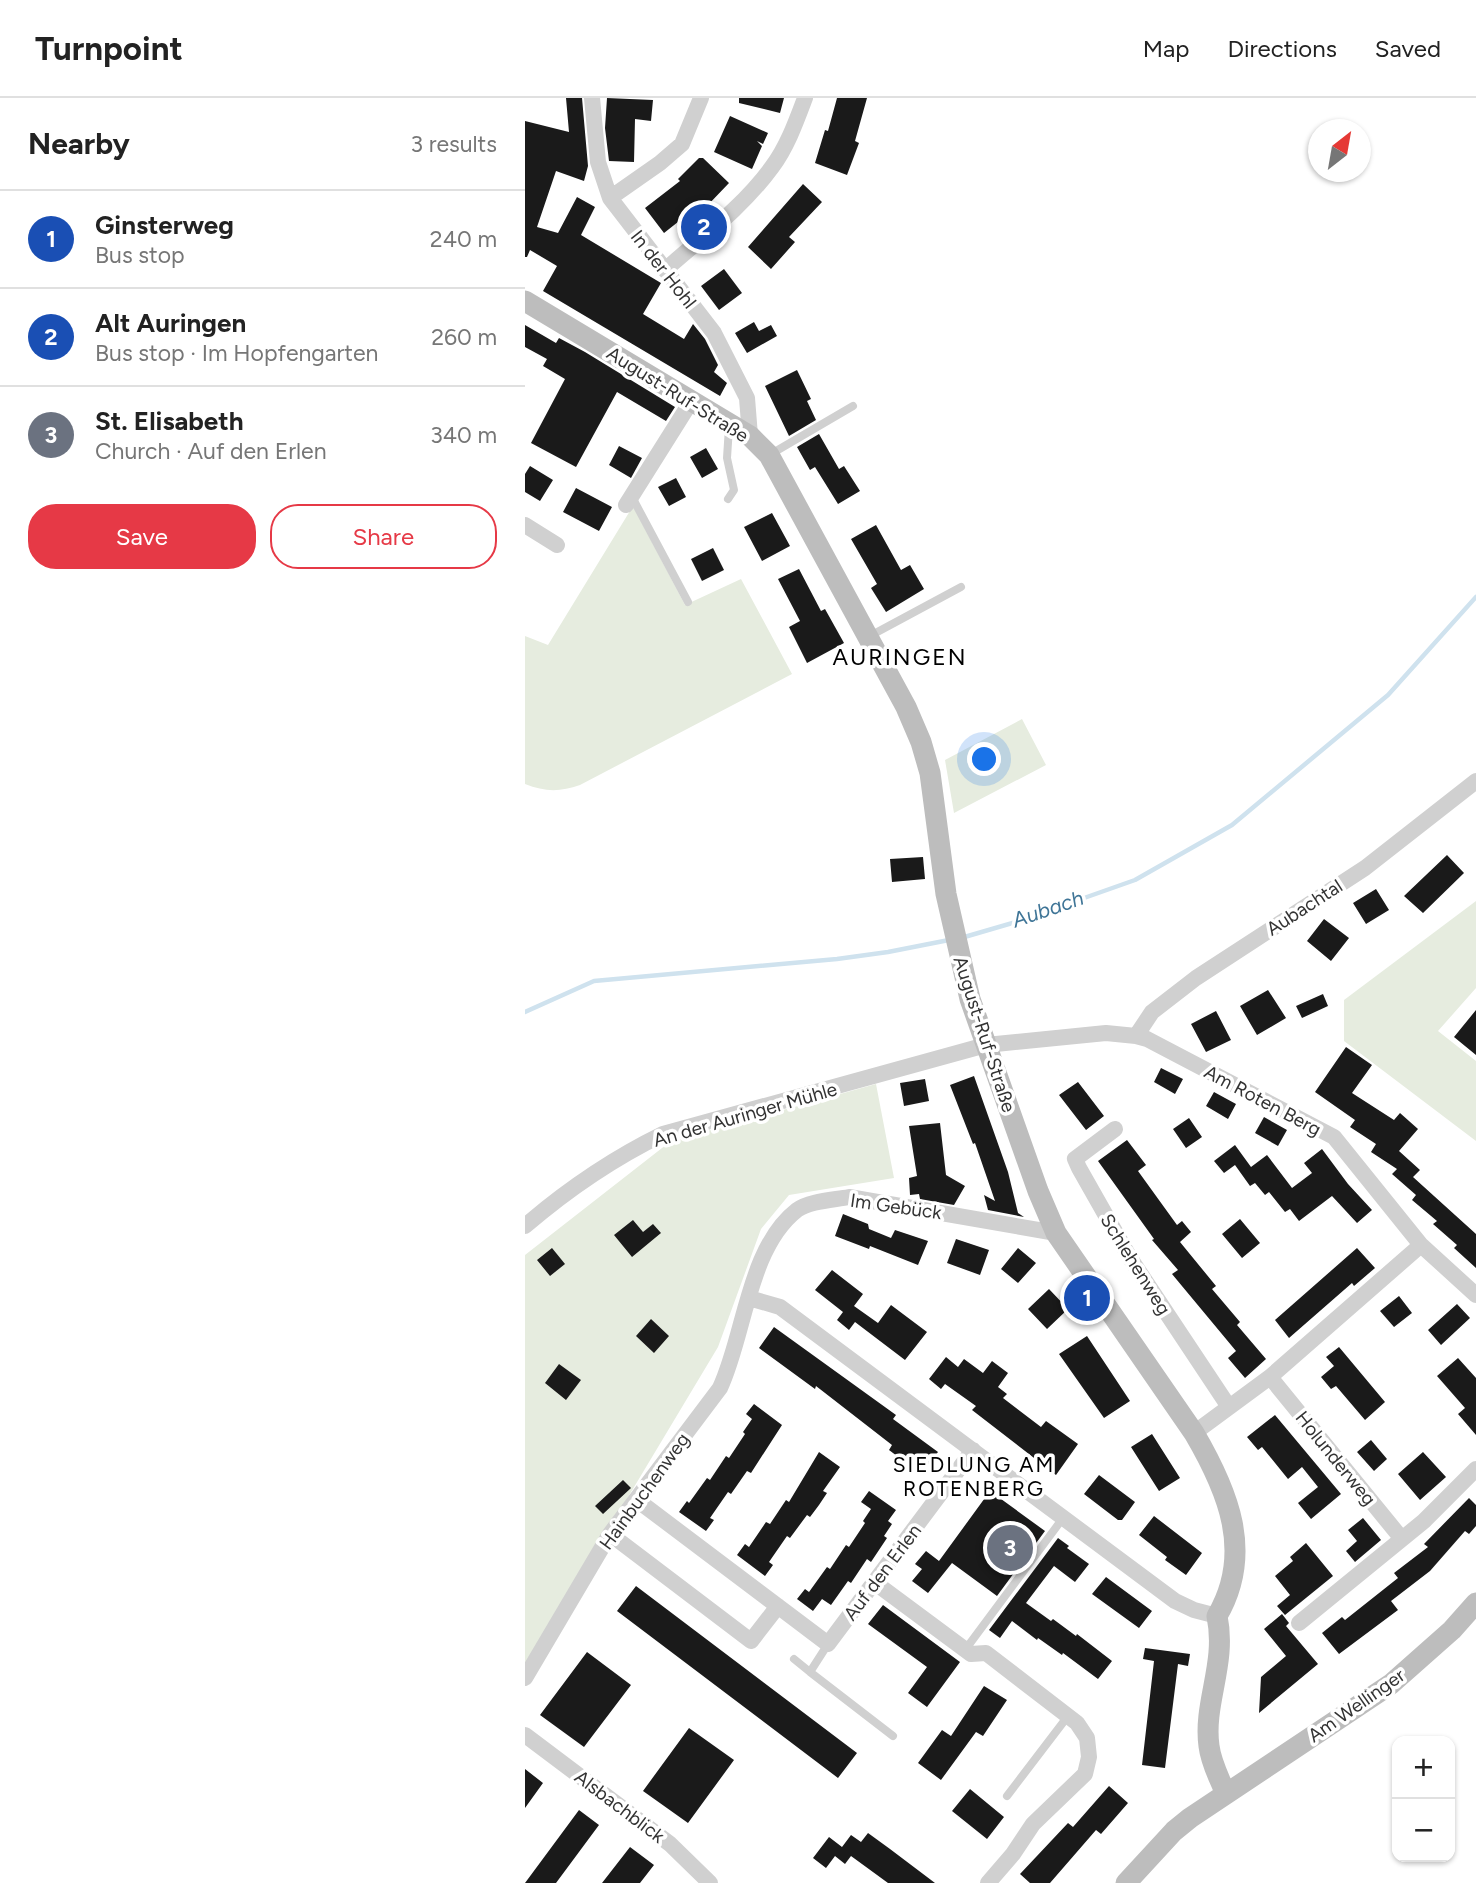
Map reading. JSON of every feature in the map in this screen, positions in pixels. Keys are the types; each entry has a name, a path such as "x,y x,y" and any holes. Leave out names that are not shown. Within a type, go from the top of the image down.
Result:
{"street":[{"name":"In der Hohl","path":"592,98 598,162 610,198 714,333 747,397 750,436"},
{"path":"610,198 682,144 701,98"},
{"path":"665,270 760,182 783,147 804,98"},
{"name":"August-Ruf-Straße","path":"525,301 750,436 769,455 906,708 921,742 930,773 954,937 970,999 1038,1191 1056,1233 1193,1433 1222,1487 1231,1519 1235,1548 1234,1574 1227,1599 1217,1616 1220,1653 1208,1732 1212,1762 1225,1792"},
{"path":"629,501 692,400"},
{"path":"525,525 557,545"},
{"name":"Aubachtal","path":"1136,1036 1151,1012 1365,868 1476,781"},
{"name":"Am Roten Berg","path":"986,1045 1106,1033 1147,1039 1334,1137 1422,1245 1476,1296"},
{"name":"An der Auringer Mühle","path":"525,1226 577,1184 621,1155 663,1134 986,1045"},
{"name":"Schlehenweg","path":"1115,1129 1075,1159 1130,1258 1229,1407"},
{"name":"Im Gebück","path":"749,1298 760,1260 775,1235 797,1209 822,1202 849,1197 1056,1233"},
{"path":"1193,1433 1270,1377 1422,1245"},
{"path":"749,1298 780,1307 1175,1601 1217,1616"},
{"name":"Hainbuchenweg","path":"525,1678 610,1534 720,1388 749,1298"},
{"name":"Holunderweg","path":"1270,1377 1402,1539"},
{"name":"Auf den Erlen","path":"828,1644 973,1450"},
{"path":"1299,1623 1424,1521 1476,1469"},
{"path":"637,1500 828,1644"},
{"path":"610,1534 751,1641 778,1606"},
{"path":"874,1582 971,1654 986,1653 1077,1723 1087,1738 1089,1757 1085,1774 1033,1824 1013,1854 988,1883"},
{"name":"Am Wellinger","path":"1126,1883 1182,1824 1225,1792 1391,1684 1452,1630 1476,1603"},
{"name":"Alsbachblick","path":"525,1734 670,1844 710,1883"}],"lane":[{"path":"769,455 853,406"},
{"path":"728,499 734,490 727,458 730,424"},
{"path":"629,501 688,602"},
{"path":"868,637 961,587"},
{"path":"965,1650 1063,1518"},
{"path":"810,1672 828,1644"},
{"path":"794,1660 893,1736"},
{"path":"1007,1796 1068,1716"}],"shaded area":[{"path":"633,506 685,605 741,579 792,674 580,785 553,790 525,784 525,636 548,645"},
{"path":"1022,719 1046,765 954,813 945,760"},
{"path":"1476,901 1476,988 1438,1031 1476,1061 1476,1141 1344,1041 1344,1000"},
{"path":"876,1084 894,1178 789,1195 761,1229 718,1347 525,1669 525,1255 671,1141"}],"building":[{"path":"566,98 582,98 588,166 584,181 556,171 537,227 558,233 577,197 595,207 581,235 661,283 643,314 684,339 693,324 705,339 718,365 714,372 727,383 720,396 543,291 557,266 530,250 525,257 525,121 569,132"},
{"path":"607,98 653,100 651,121 635,119 634,162 609,161 605,128"},
{"path":"739,98 784,98 780,113 739,103"},
{"path":"837,98 867,98 855,141 859,143 847,175 815,163"},
{"path":"730,116 768,133 763,144 757,141 762,146 752,169 714,152"},
{"path":"699,158 703,158 729,183 706,207 702,203 664,233 645,208 680,181 678,179"},
{"path":"803,184 822,202 789,237 795,242 771,269 748,247"},
{"path":"724,269 742,293 719,310 701,286"},
{"path":"754,322 759,331 771,325 777,336 747,353 735,333"},
{"path":"525,325 556,343 559,338 585,352 675,407 666,421 617,392 576,467 531,443 565,379 543,366 547,359 525,347"},
{"path":"797,370 811,399 807,401 816,420 789,436 765,386"},
{"path":"819,434 839,469 844,466 860,491 838,504 815,467 810,470 797,447"},
{"path":"619,446 642,458 631,478 609,465"},
{"path":"706,448 718,469 702,478 690,457"},
{"path":"530,466 553,480 540,501 525,492 525,474"},
{"path":"676,478 686,497 669,506 658,487"},
{"path":"576,488 612,507 599,531 563,512"},
{"path":"772,513 790,546 762,561 744,527"},
{"path":"876,525 901,570 910,565 924,589 886,612 871,588 877,584 851,539"},
{"path":"713,548 724,570 702,581 691,559"},
{"path":"799,569 821,611 825,609 844,643 807,663 789,627 800,621 778,579"},
{"path":"1447,855 1464,873 1423,913 1404,896"},
{"path":"923,857 925,879 892,882 890,859"},
{"path":"1376,889 1389,910 1366,924 1353,903"},
{"path":"1324,919 1349,938 1331,961 1307,941"},
{"path":"1268,990 1286,1018 1257,1035 1240,1006"},
{"path":"1323,994 1328,1006 1302,1018 1296,1006"},
{"path":"1476,1010 1476,1055 1454,1037"},
{"path":"1216,1011 1231,1040 1206,1052 1191,1024"},
{"path":"1346,1047 1372,1065 1352,1093 1394,1120 1400,1113 1418,1129 1399,1151 1420,1170 1413,1177 1476,1234 1476,1268 1454,1248 1457,1245 1433,1224 1437,1221 1412,1200 1416,1195 1392,1174 1397,1169 1371,1152 1376,1144 1350,1127 1355,1120 1315,1092"},
{"path":"1161,1068 1183,1079 1175,1094 1154,1082"},
{"path":"974,1076 1008,1172 1018,1213 1024,1217 988,1210 984,1195 995,1201 975,1143 973,1144 950,1085"},
{"path":"925,1079 929,1101 904,1106 900,1083"},
{"path":"1078,1082 1104,1116 1086,1130 1059,1095"},
{"path":"1214,1092 1236,1104 1228,1119 1206,1106"},
{"path":"1264,1117 1287,1130 1278,1146 1255,1133"},
{"path":"1189,1118 1202,1137 1186,1148 1173,1129"},
{"path":"940,1123 946,1175 965,1186 954,1205 920,1199 919,1194 910,1195 909,1178 917,1176 909,1126"},
{"path":"1127,1140 1146,1165 1138,1171 1177,1225 1182,1221 1191,1232 1180,1242 1216,1286 1212,1289 1240,1322 1237,1325 1266,1359 1245,1378 1228,1358 1236,1351 1172,1274 1178,1270 1152,1240 1154,1239 1098,1161"},
{"path":"1235,1145 1251,1167 1267,1155 1292,1188 1312,1173 1304,1163 1322,1149 1372,1210 1357,1223 1332,1196 1299,1221 1290,1209 1285,1212 1269,1192 1265,1195 1255,1183 1250,1186 1235,1165 1224,1173 1214,1161"},
{"path":"843,1214 868,1224 869,1229 891,1238 895,1230 928,1241 918,1265 870,1246 869,1249 835,1236"},
{"path":"1240,1219 1260,1243 1242,1258 1222,1234"},
{"path":"633,1220 643,1232 653,1224 661,1233 632,1257 614,1235"},
{"path":"956,1239 989,1250 980,1275 947,1263"},
{"path":"552,1248 565,1264 550,1276 537,1260"},
{"path":"1018,1248 1036,1263 1018,1283 1001,1269"},
{"path":"1357,1248 1375,1268 1354,1286 1352,1283 1289,1338 1275,1320"},
{"path":"832,1270 863,1294 854,1306 878,1323 891,1305 927,1332 905,1360 855,1322 849,1330 837,1320 843,1312 815,1290"},
{"path":"1049,1289 1068,1309 1047,1329 1028,1309"},
{"path":"1399,1296 1412,1313 1394,1327 1380,1311"},
{"path":"1457,1304 1470,1318 1441,1345 1428,1330"},
{"path":"651,1319 669,1336 654,1353 636,1336"},
{"path":"774,1327 896,1415 893,1419 938,1452 921,1474 889,1450 892,1445 816,1386 815,1389 759,1348"},
{"path":"1087,1336 1130,1401 1104,1418 1059,1354"},
{"path":"1339,1347 1385,1402 1365,1420 1336,1386 1331,1389 1321,1377 1334,1366 1326,1357"},
{"path":"946,1357 958,1367 964,1359 983,1373 992,1361 1008,1373 998,1387 1007,1394 1003,1398 1041,1427 1046,1421 1078,1444 1056,1475 972,1410 976,1406 945,1384 941,1389 929,1379"},
{"path":"1458,1358 1476,1378 1476,1435 1458,1414 1465,1408 1437,1376"},
{"path":"559,1364 581,1380 566,1400 545,1383"},
{"path":"754,1404 782,1425 751,1473 747,1471 731,1494 728,1492 710,1518 714,1520 706,1531 679,1512 707,1478 710,1480 726,1456 729,1458 752,1419 746,1414"},
{"path":"1275,1415 1341,1494 1311,1519 1298,1503 1318,1487 1302,1467 1288,1479 1262,1447 1258,1450 1247,1437"},
{"path":"1152,1434 1180,1478 1159,1491 1131,1447"},
{"path":"1371,1440 1387,1459 1374,1471 1357,1452"},
{"path":"819,1452 840,1467 823,1491 827,1493 819,1505 810,1517 807,1515 790,1538 787,1536 769,1562 773,1565 765,1576 737,1555 745,1544 749,1547 766,1522 770,1524 786,1500 789,1502"},
{"path":"1423,1452 1446,1477 1420,1500 1398,1474"},
{"path":"1099,1475 1135,1502 1122,1520 1118,1520 1084,1494"},
{"path":"623,1480 631,1488 603,1514 595,1506"},
{"path":"869,1491 896,1510 888,1521 892,1524 884,1536 887,1538 871,1562 867,1559 851,1583 848,1581 831,1605 822,1599 813,1611 797,1599 805,1589 809,1592 827,1567 830,1569 865,1523 863,1521 871,1509 861,1502"},
{"path":"990,1491 1045,1531 997,1596 952,1563 928,1593 912,1581 922,1569 915,1564 926,1551 939,1561"},
{"path":"1469,1498 1476,1505 1476,1526 1469,1534 1465,1531 1430,1571 1391,1601 1398,1610 1339,1654 1322,1633 1342,1617 1345,1620 1398,1578 1394,1573 1428,1547 1424,1544"},
{"path":"1154,1516 1202,1553 1186,1575 1165,1560 1167,1557 1139,1535"},
{"path":"1363,1518 1381,1540 1355,1562 1346,1551 1357,1541 1348,1530"},
{"path":"1058,1538 1089,1564 1075,1582 1054,1566 1026,1603 1051,1621 1053,1619 1076,1636 1077,1634 1112,1661 1098,1679 1012,1621 1000,1638 989,1630"},
{"path":"1306,1543 1333,1576 1285,1615 1277,1606 1290,1595 1275,1576 1293,1561 1290,1557"},
{"path":"1106,1577 1152,1611 1139,1628 1092,1594"},
{"path":"636,1586 857,1753 838,1778 617,1611"},
{"path":"883,1605 960,1662 927,1707 908,1693 927,1667 868,1624"},
{"path":"1282,1614 1289,1623 1286,1626 1318,1664 1259,1713 1261,1677 1286,1656 1264,1629"},
{"path":"1145,1648 1190,1654 1188,1666 1178,1664 1165,1768 1142,1765 1154,1661 1143,1659"},
{"path":"587,1652 631,1685 584,1747 540,1715"},
{"path":"984,1686 1007,1700 983,1736 976,1732 941,1780 918,1763 942,1730 951,1736"},
{"path":"689,1728 734,1760 688,1823 643,1791"},
{"path":"525,1769 543,1783 525,1808"},
{"path":"1109,1786 1128,1803 1101,1834 1096,1830 1050,1883 1030,1883 1020,1874 1068,1823 1073,1827"},
{"path":"970,1789 1004,1817 987,1839 952,1811"},
{"path":"579,1810 599,1825 556,1883 525,1883"},
{"path":"868,1833 935,1883 888,1883 851,1856 845,1864 835,1856 826,1868 813,1858 829,1837 842,1847 851,1835 861,1842"},
{"path":"630,1847 654,1865 640,1883 602,1883"}],"waterway":[{"name":"Aubach","path":"961,938 1019,921 1135,880 1232,825 1388,695 1476,597"},
{"name":"Aubach","path":"525,1012 594,981 837,959 949,940"}],"place":[{"name":"Alt Auringen","path":"704,227"},
{"name":"Ginsterweg","path":"1087,1298"},
{"name":"St. Elisabeth","path":"1010,1548"}],"district":[{"name":"AURINGEN","path":"900,657"},
{"name":"SIEDLUNG AM ROTENBERG","path":"974,1477"}]}
